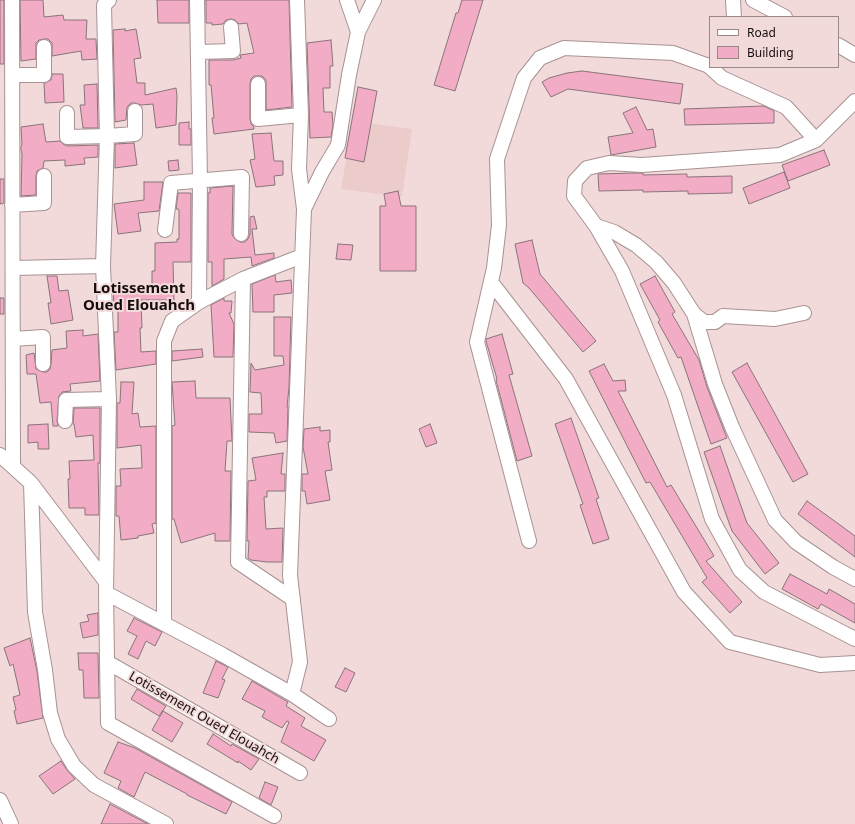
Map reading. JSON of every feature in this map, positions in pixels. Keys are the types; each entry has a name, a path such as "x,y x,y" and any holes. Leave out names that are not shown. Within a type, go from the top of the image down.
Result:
{"street":[{"path":"12,0 13,466"},
{"path":"109,0 104,5 107,136 103,266 108,399 106,588 108,723 274,816"},
{"path":"197,0 200,180 199,302"},
{"path":"292,694 300,662 290,575 304,209 299,169 301,115 297,0"},
{"path":"347,0 358,32"},
{"path":"304,209 322,172 338,145 349,74 358,32 374,0"},
{"path":"733,0 734,16"},
{"path":"753,0 783,16"},
{"path":"198,52 233,51 231,28"},
{"path":"839,46 855,55"},
{"path":"12,74 44,75 44,47"},
{"path":"528,541 477,342 494,268 499,225 497,159 524,78 540,58 564,48 673,53 709,66"},
{"path":"712,68 722,78 786,107 816,140"},
{"path":"258,84 258,119 301,115"},
{"path":"855,101 816,140 780,155 642,165 610,164 587,168 574,182 574,196 596,226 622,270 674,395 712,519 740,570 764,592 855,639"},
{"path":"67,113 67,137 107,136 135,134 135,111"},
{"path":"12,205 44,203 44,176"},
{"path":"165,230 171,183 242,177 241,234"},
{"path":"596,226 614,232 636,245 656,262 674,283 694,314 715,384 732,427 775,520 796,542 833,567 855,579"},
{"path":"164,624 164,341 172,321 199,302 243,279 302,256"},
{"path":"13,268 103,266"},
{"path":"243,279 238,562 293,599"},
{"path":"491,282 566,380 684,592 730,642 820,665 855,663"},
{"path":"694,314 704,322 715,322 723,316 775,319 804,313"},
{"path":"13,339 43,337 43,364"},
{"path":"65,421 66,400 108,399"},
{"path":"0,455 31,483 106,588 164,624 292,694 329,719"},
{"path":"31,483 35,612 45,670 50,713 58,739 74,766 94,786 166,824"},
{"name":"Lotissement Oued Elouahch","path":"107,662 300,773"},
{"path":"0,800 11,824"}],"shaded area":[{"path":"353,121 412,129 402,197 341,189"}],"building":[{"path":"0,0 4,0 4,64 0,64"},
{"path":"20,0 43,0 44,17 63,15 64,20 87,20 86,39 96,39 97,59 82,60 81,51 52,56 52,43 48,39 44,39 39,40 36,43 36,59 21,61"},
{"path":"157,0 189,0 189,23 158,23"},
{"path":"206,0 289,0 292,107 266,110 266,80 262,76 254,76 251,79 250,84 250,119 254,129 214,134 211,85 209,85 209,60 233,60 241,58 240,55 254,53 247,23 239,24 235,20 231,19 226,20 223,24 212,25 212,23 206,23"},
{"path":"462,0 483,0 455,91 434,85 456,13 458,13"},
{"path":"125,29 125,31 136,29 141,58 134,59 137,83 145,83 145,95 176,88 176,125 156,128 153,104 141,105 135,103 131,103 127,107 126,120 115,122 113,30"},
{"path":"331,40 333,66 330,66 330,88 323,88 324,112 332,112 333,125 331,137 310,138 307,43"},
{"path":"582,71 683,84 680,104 568,89 551,97 542,82 549,78 567,73"},
{"path":"52,74 63,74 64,102 45,103 44,83 51,80"},
{"path":"97,84 98,128 83,128 80,105 85,105 84,85"},
{"path":"358,87 377,91 364,162 345,158"},
{"path":"764,106 774,111 774,123 685,125 684,109"},
{"path":"636,107 647,130 653,129 656,147 611,155 608,137 633,133 623,113"},
{"path":"189,122 189,129 191,129 191,145 179,145 179,123"},
{"path":"43,124 46,142 60,141 67,146 98,145 98,157 84,158 85,164 65,166 65,160 44,161 43,168 37,171 36,195 21,196 21,127"},
{"path":"271,133 274,161 283,161 283,175 274,176 275,185 256,187 250,160 255,159 252,134"},
{"path":"134,143 137,165 115,168 115,144"},
{"path":"824,150 830,165 788,181 782,165"},
{"path":"178,160 179,170 169,171 168,161"},
{"path":"784,172 790,188 749,204 743,188"},
{"path":"643,173 643,175 687,174 687,177 732,176 732,193 688,194 688,191 643,192 643,190 599,191 598,174"},
{"path":"0,179 4,179 4,203 0,204"},
{"path":"144,182 163,182 159,211 138,213 141,231 118,234 114,204 144,200"},
{"path":"233,186 232,234 234,238 240,242 245,242 248,239 250,234 250,217 254,216 257,229 252,229 255,255 274,253 274,258 252,266 251,257 224,259 224,279 212,286 212,262 208,262 208,193 210,193 210,188"},
{"path":"398,191 401,206 416,206 416,271 380,271 380,206 386,206 384,194"},
{"path":"178,193 191,193 191,262 173,262 174,300 141,300 141,352 156,351 156,364 116,370 114,332 118,332 118,305 114,305 113,289 152,289 152,271 155,271 155,243 177,242 177,239 179,239 179,210 176,209"},
{"path":"532,240 540,274 596,341 583,352 529,288 523,283 515,244"},
{"path":"338,244 353,245 351,260 336,259"},
{"path":"275,275 276,282 291,280 292,293 274,295 274,312 253,312 252,284"},
{"path":"47,276 57,276 59,291 68,290 73,320 51,324 48,303 51,303"},
{"path":"655,276 675,312 672,314 699,360 707,387 727,438 711,444 681,357 678,358 658,322 660,320 640,284"},
{"path":"0,298 4,298 4,314 0,314"},
{"path":"224,298 224,301 232,301 231,313 229,313 234,324 233,357 214,357 211,305"},
{"path":"274,317 291,317 287,441 276,443 274,433 249,432 249,414 262,414 261,393 250,392 251,363 255,370 284,365 283,356 274,356"},
{"path":"83,330 83,336 98,334 100,381 70,384 71,391 62,392 59,396 58,426 53,426 51,402 40,403 36,374 27,374 26,355 34,353 36,369 47,372 50,369 52,350 67,348 66,331"},
{"path":"502,334 513,374 509,375 532,456 517,461 486,341 486,339"},
{"path":"202,349 203,357 172,361 172,351"},
{"path":"747,363 808,474 793,482 732,372"},
{"path":"604,364 613,381 625,380 626,391 618,391 667,487 671,485 714,556 706,561 742,602 730,613 702,582 707,578 650,482 646,483 589,371"},
{"path":"195,381 196,398 230,398 232,441 227,441 225,471 231,471 230,541 215,541 215,533 181,543 174,519 172,519 172,426 175,425 172,382"},
{"path":"121,382 134,382 132,414 138,413 140,427 156,426 156,523 152,524 154,533 138,536 138,538 121,540 119,516 116,516 116,486 121,486 120,469 142,468 141,445 117,448 117,403 120,403"},
{"path":"74,408 100,408 100,463 98,463 99,515 85,515 85,508 69,508 69,461 94,460 93,435 76,437 73,424"},
{"path":"571,418 599,498 596,499 609,539 593,544 580,505 583,504 555,424"},
{"path":"48,424 49,449 38,449 38,442 28,443 28,425"},
{"path":"430,424 437,443 426,447 419,429"},
{"path":"320,427 320,431 330,430 330,442 328,442 332,470 325,471 330,500 307,504 305,491 302,491 302,474 308,474 303,447 304,429"},
{"path":"720,446 747,523 779,563 765,574 732,531 718,492 704,452"},
{"path":"283,453 281,474 285,474 285,491 267,491 267,497 264,497 266,529 283,528 282,562 251,560 248,558 249,541 247,541 248,481 256,480 252,458"},
{"path":"807,501 855,536 855,557 798,514"},
{"path":"790,574 827,594 829,589 855,604 855,623 821,604 818,609 782,589"},
{"path":"98,613 98,635 83,638 80,623 89,621 87,615"},
{"path":"134,618 162,632 155,646 146,641 138,659 128,654 137,636 127,631"},
{"path":"30,638 37,671 43,718 17,724 13,697 20,695 13,664 10,666 4,648"},
{"path":"78,653 98,653 99,698 84,698 83,670 79,670"},
{"path":"216,661 228,667 222,679 225,680 218,698 203,693"},
{"path":"345,668 355,673 346,692 335,687"},
{"path":"252,681 288,702 286,706 305,718 301,726 326,740 314,761 281,742 289,722 287,721 282,728 262,717 265,711 242,699"},
{"path":"137,689 166,706 159,716 131,699"},
{"path":"163,711 183,723 172,742 152,730"},
{"path":"213,734 231,746 232,744 259,759 251,770 238,761 238,763 207,744"},
{"path":"118,742 135,748 232,802 226,814 145,772 134,797 118,788 121,781 104,773"},
{"path":"61,761 75,779 53,794 39,776"},
{"path":"265,782 278,787 271,805 259,798"},
{"path":"110,804 148,824 101,824"}],"district":[{"name":"Lotissement Oued Elouahch","path":"139,298"}]}
